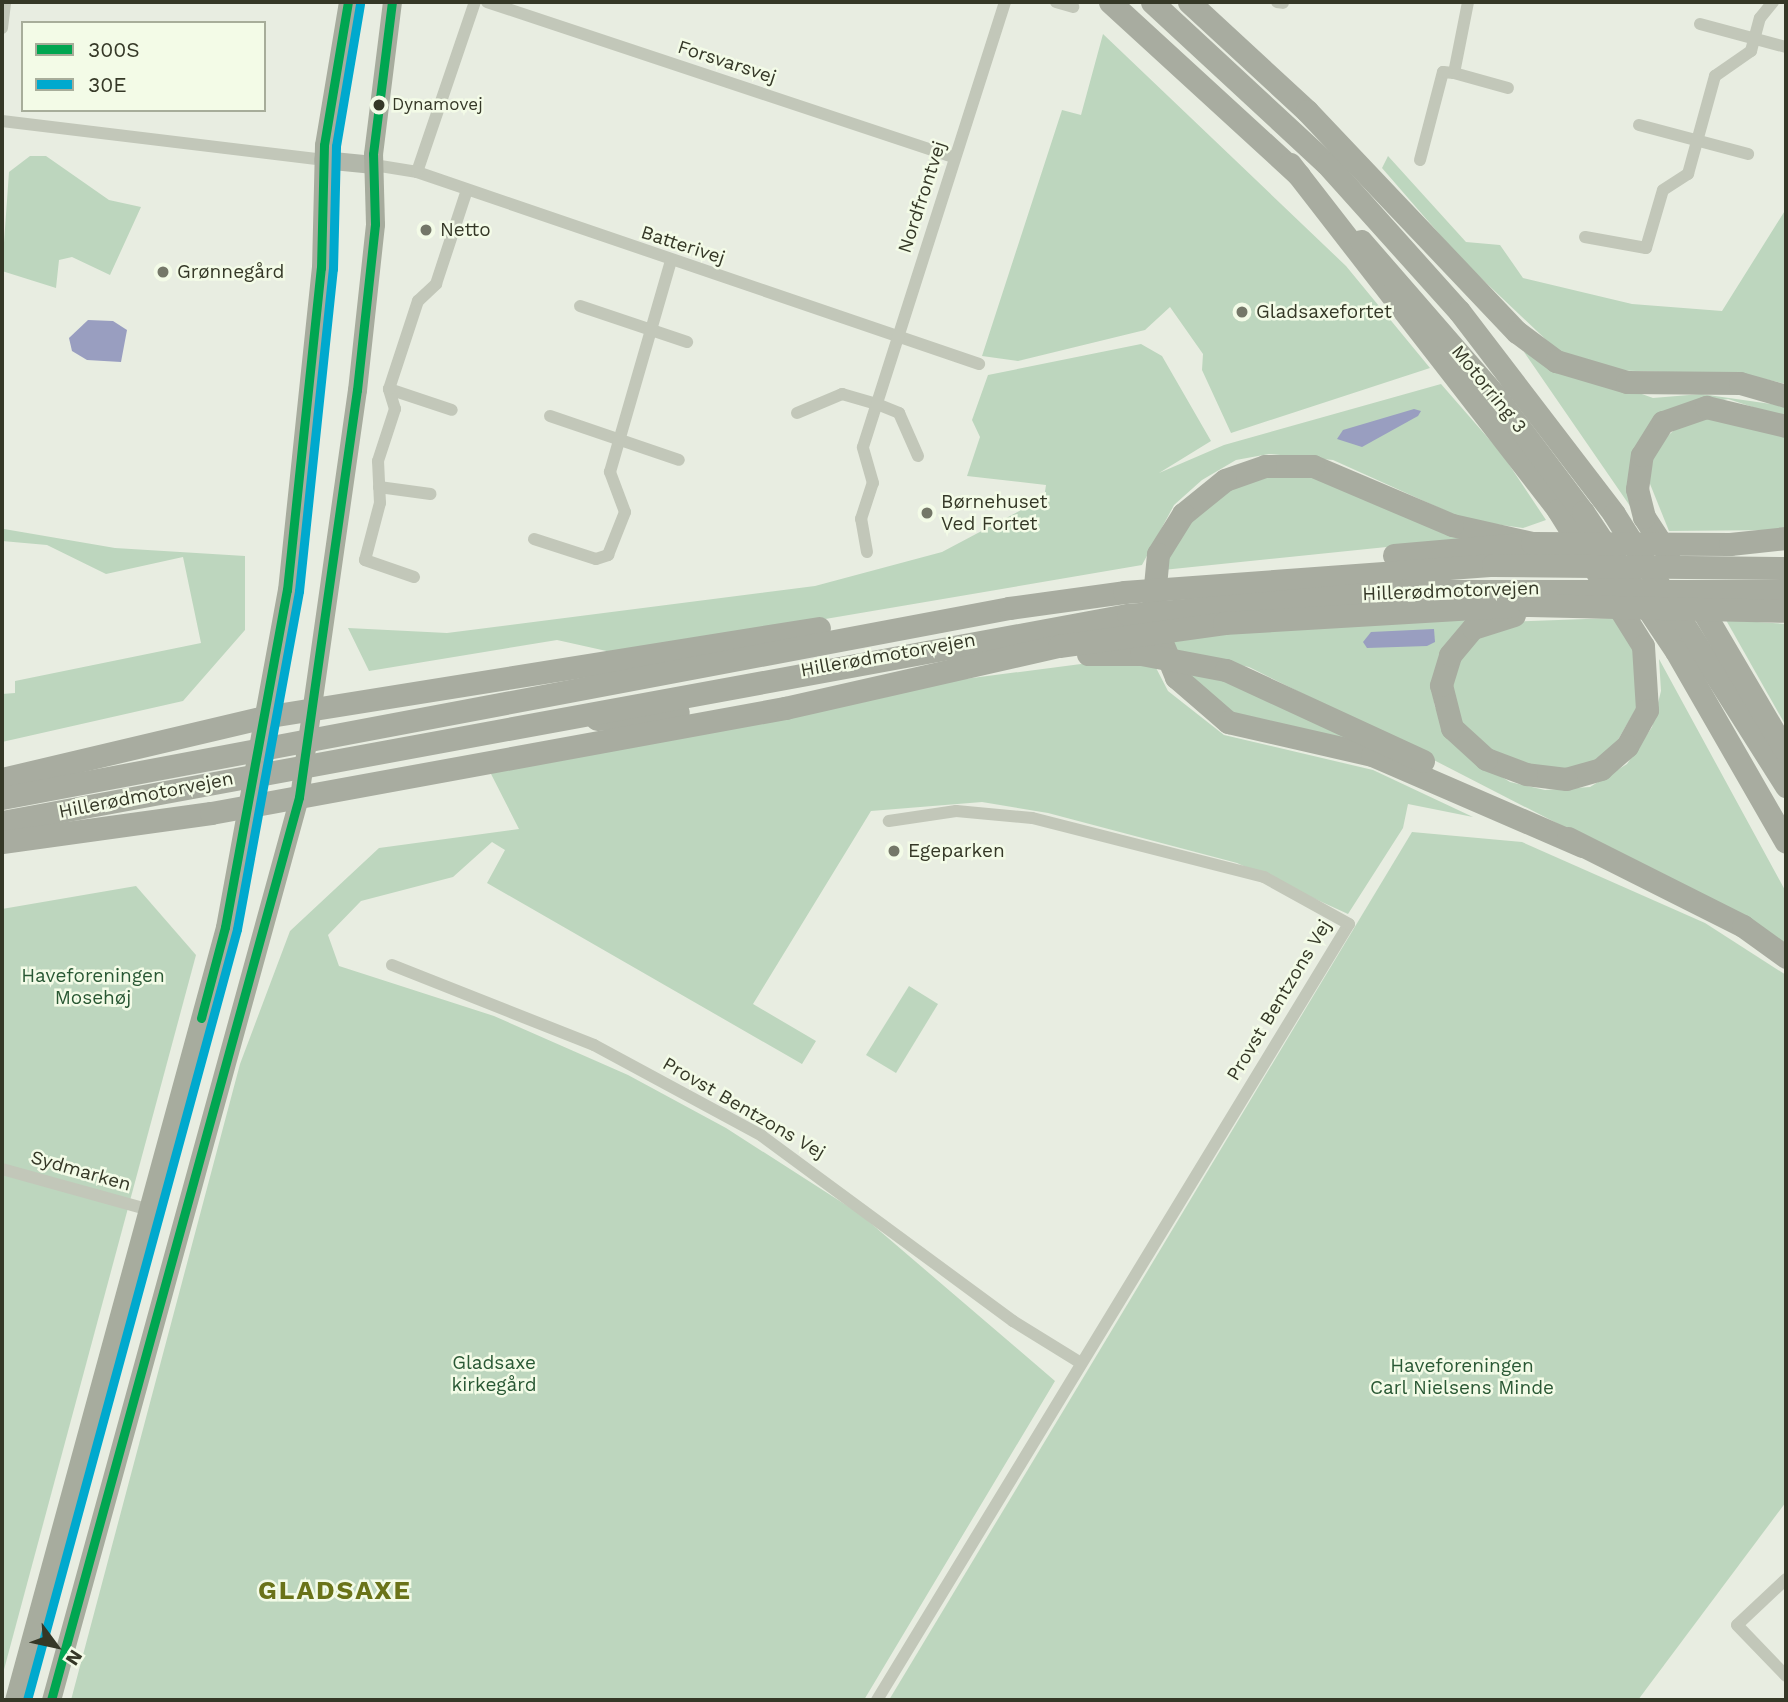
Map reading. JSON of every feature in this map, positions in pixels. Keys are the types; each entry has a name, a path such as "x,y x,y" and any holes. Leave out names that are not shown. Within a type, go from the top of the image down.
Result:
{"highway":[{"name":"Motorring 3","path":"1110,2 1290,164 1495,395 1583,512 1676,651 1786,842"},
{"name":"Motorring 3","path":"1152,2 1327,164 1559,435 1709,656 1786,786"},
{"path":"1189,2 1307,111 1517,332 1556,361 1628,382 1740,383 1786,396"},
{"path":"1290,164 1558,510 1643,646 1647,710 1614,760 1566,779 1526,775 1486,759 1460,738 1444,707 1441,685 1450,655 1487,621 1567,608"},
{"path":"1416,227 1517,359 1559,435"},
{"path":"1786,426 1724,408 1676,414 1642,455 1637,489 1644,517 1733,659 1786,752"},
{"path":"1532,543 1452,525 1333,472 1290,463 1225,480 1183,513 1166,539 1154,570 1153,618 1166,660 1196,699 1262,734 1395,763 1582,846"},
{"path":"1274,577 1401,554 1532,543 1730,544 1786,538"},
{"path":"1730,544 1786,551"},
{"name":"Hillerødmotorvejen","path":"2,798 1009,608 1274,577 1576,563 1786,568"},
{"name":"Hillerødmotorvejen","path":"2,822 990,636 1154,612 1483,589 1786,591"},
{"path":"2,779 306,714 942,608 1009,608"},
{"path":"2,842 257,801 1011,660 1059,646 1224,623 1399,610 1567,608 1786,611"},
{"path":"1011,660 1141,654 1226,670 1326,711 1582,846 1743,926 1786,957"},
{"path":"545,719 624,720 852,690"},
{"path":"299,792 292,775 306,714"},
{"path":"257,801 265,723"}],"main road":[{"path":"265,723 287,590 321,268 323,160 348,2"},
{"path":"306,714 372,252 374,165 391,2"},
{"path":"51,1700 299,792"},
{"path":"14,1700 150,1210 257,801"}],"street":[{"path":"2,28 5,2"},
{"path":"417,172 475,2"},
{"name":"Forsvarsvej","path":"487,2 955,158"},
{"name":"Nordfrontvej","path":"867,552 861,519 873,483 863,447 1005,2"},
{"path":"1056,2 1073,7"},
{"path":"1454,73 1468,2"},
{"path":"1585,237 1646,248 1662,190 1688,174 1715,76 1751,51 1754,39 1773,2"},
{"path":"1700,24 1786,47"},
{"path":"1420,160 1443,72 1508,88"},
{"path":"2,121 374,165"},
{"path":"1639,124 1748,154"},
{"name":"Batterivej","path":"374,165 417,172 466,193 979,364"},
{"path":"414,577 365,560 379,487 378,461 395,410 389,389 418,301 436,284 466,193"},
{"path":"534,539 596,559 608,555 625,512 610,472 621,440 649,329 671,261"},
{"path":"580,306 687,342"},
{"path":"389,389 452,410"},
{"path":"797,413 842,394 877,404 899,413 918,456"},
{"path":"550,416 679,460"},
{"path":"379,487 431,494"},
{"name":"Provst Bentzons Vej","path":"877,1700 1349,924 1264,877 1032,818 956,811 889,821"},
{"name":"Provst Bentzons Vej","path":"392,965 594,1045 762,1136 1013,1321 1081,1363"},
{"name":"Sydmarken","path":"2,1169 150,1210"},
{"path":"1786,1578 1737,1625 1786,1676"}],"green space":[{"path":"1103,34 1346,266 1430,368 1231,433 1202,370 1203,354 1170,307 1145,330 1018,361 982,356 1062,110 1081,115"},
{"path":"30,156 46,156 109,200 141,207 110,275 72,257 59,260 56,288 2,271 9,172"},
{"path":"1388,156 1466,242 1500,245 1523,278 1632,304 1722,311 1786,209 1786,384 1747,375 1609,370 1559,352 1461,259 1382,168"},
{"path":"1141,344 1162,356 1211,441 1159,473 1224,445 1441,384 1502,454 1546,520 1523,528 1466,520 1333,460 1269,454 1236,460 1202,480 1174,505 1142,565 620,654 557,640 369,671 348,628 447,633 815,586 942,552 1044,498 1046,485 967,476 980,437 972,420 988,375"},
{"path":"1524,352 1653,398 1701,394 1786,406 1786,418 1728,399 1675,409 1630,506"},
{"path":"1720,415 1786,436 1786,530 1669,531 1648,479 1657,445 1686,420"},
{"path":"1282,465 1474,538 1163,570 1176,536 1202,500"},
{"path":"4,529 115,548 245,556 245,630 183,701 2,742 2,694 15,693 15,681 201,643 183,557 106,574 47,545 2,541"},
{"path":"1478,617 1432,689 1435,707 1466,755 1510,782 1545,790 1590,787 1627,764 1652,727 1661,691 1659,659 1786,892 1786,950 1755,925 1350,717 1249,667 1168,650 1163,637"},
{"path":"1613,618 1644,666 1644,695 1612,750 1584,766 1549,773 1507,763 1454,722 1448,695 1456,661 1477,636 1507,622"},
{"path":"1726,620 1786,624 1786,726"},
{"name":"Gladsaxe kirkegård","path":"1104,661 1154,664 1168,691 1224,735 1373,770 1473,817 1408,804 1403,828 1348,914 1237,863 1048,813 982,802 871,811 753,1004 816,1041 802,1064 487,883 505,850 492,842 453,877 361,901 328,935 339,966 494,1016 628,1075 726,1128 860,1214 1055,1381 864,1700 71,1700 240,1064 290,931 379,848 519,829 490,772 903,687"},
{"path":"1177,668 1226,676 1363,745 1231,721"},
{"name":"Haveforeningen Carl Nielsens Minde","path":"1412,832 1522,842 1705,923 1786,975 1786,1502 1638,1700 889,1700"},
{"name":"Haveforeningen Mosehøj","path":"136,886 196,955 2,1677 2,909"},
{"path":"909,986 938,1004 896,1073 866,1055"}],"water":[{"path":"88,320 113,321 127,330 121,362 87,360 72,351 69,338"},
{"path":"1414,409 1421,411 1418,416 1362,447 1337,439 1343,430"},
{"path":"1434,629 1435,642 1427,646 1367,648 1363,642 1371,632"}],"transit line":[{"name":"300S","path":"201,1018 225,927 287,590 321,268 324,145 348,2"},
{"name":"300S","path":"51,1700 299,797 357,390 375,224 373,154 392,2"},
{"name":"30E","path":"27,1700 237,929 299,591 333,269 336,146 360,4"}],"place":[{"name":"Dynamovej","path":"379,105"},
{"name":"Netto","path":"426,230"},
{"name":"Grønnegård","path":"163,272"},
{"name":"Gladsaxefortet","path":"1242,312"},
{"name":"Børnehuset Ved Fortet","path":"927,513"},
{"name":"Egeparken","path":"894,851"}],"district":[{"name":"GLADSAXE","path":"335,1591"}]}
